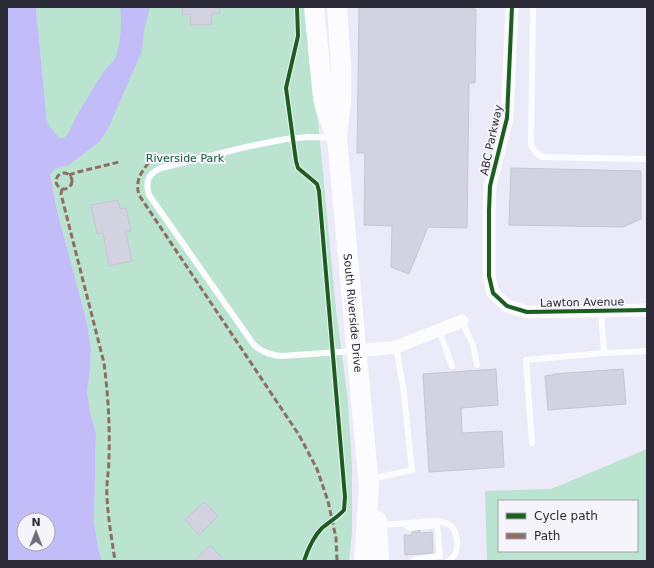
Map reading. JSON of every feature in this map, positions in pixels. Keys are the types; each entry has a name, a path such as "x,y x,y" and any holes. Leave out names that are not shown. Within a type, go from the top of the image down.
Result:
{"main road":[{"name":"South Riverside Drive","path":"314,7 323,98 337,138"},
{"name":"South Riverside Drive","path":"337,7 341,66 341,101 337,138 369,483 378,525 379,561"},
{"name":"South Riverside Drive","path":"364,561 369,483"}],"street":[{"name":"ABC Parkway","path":"512,7 507,118 490,186 488,276 493,293 507,306 518,310"},
{"name":"Lawton Avenue","path":"518,310 527,312 647,310"},
{"path":"356,351 396,347 462,321"}],"lane":[{"path":"533,7 531,145 535,152 542,156 647,159"},
{"path":"337,138 309,137 286,139 246,147 161,168 154,171 150,176 147,188 153,201 254,345 260,350 266,353 281,356 356,351"},
{"path":"601,311 604,352"},
{"path":"462,321 472,344 477,365"},
{"path":"439,330 452,366"},
{"path":"369,483 412,470 403,386 396,347"},
{"path":"532,443 526,360 604,352 647,351"},
{"path":"378,525 438,521 446,523 452,527 457,538 453,557 448,561"},
{"path":"403,523 410,528 437,526 440,556 413,561"}],"green space":[{"name":"Riverside Park","path":"36,7 307,7 336,309 348,401 352,468 352,532 349,561 102,561 94,522 96,433 90,412 87,391 91,348 87,323 57,210 50,174 47,123"},
{"path":"647,449 647,561 487,561 485,491 551,489"}],"shaded area":[{"path":"7,7 36,7 47,123 59,138 64,138 96,84 116,56 121,32 120,7 150,7 144,30 142,51 107,131 99,142 69,165 56,168 50,174 57,210 87,323 91,348 87,391 90,412 96,433 94,522 102,561 7,561"}],"building":[{"path":"182,7 219,7 220,13 211,14 212,24 191,25 190,14 183,15"},
{"path":"359,7 472,7 476,10 475,83 469,83 467,228 428,227 409,274 391,267 392,226 364,225 365,153 357,153"},
{"path":"511,168 641,171 641,219 623,227 509,225"},
{"path":"118,200 120,209 126,208 131,231 126,232 132,261 109,266 103,233 97,234 91,205"},
{"path":"496,369 498,405 461,408 462,433 502,431 504,467 429,472 423,374"},
{"path":"623,369 626,404 548,410 545,376 553,374"},
{"path":"204,502 218,516 199,535 185,520"},
{"path":"420,530 420,533 432,532 433,553 405,555 404,535 412,535 412,531"},
{"path":"210,545 222,558 218,561 196,561 195,560"}],"marked path":[{"path":"154,156 139,179 139,195 299,435 317,469 328,501 336,538 337,561"},
{"path":"69,175 119,162"},
{"path":"64,173 70,175 72,181 70,187 64,189 58,187 56,181 58,175 64,173"},
{"path":"62,189 61,194 104,363 108,398 109,434 107,497 115,561"}],"cycle path":[{"path":"297,7 298,36 286,88 298,168 317,184 319,191 345,497 344,510 322,528 316,535 304,561"},
{"path":"512,7 507,118 490,186 489,276 493,293 507,306 527,312 647,310"}]}
